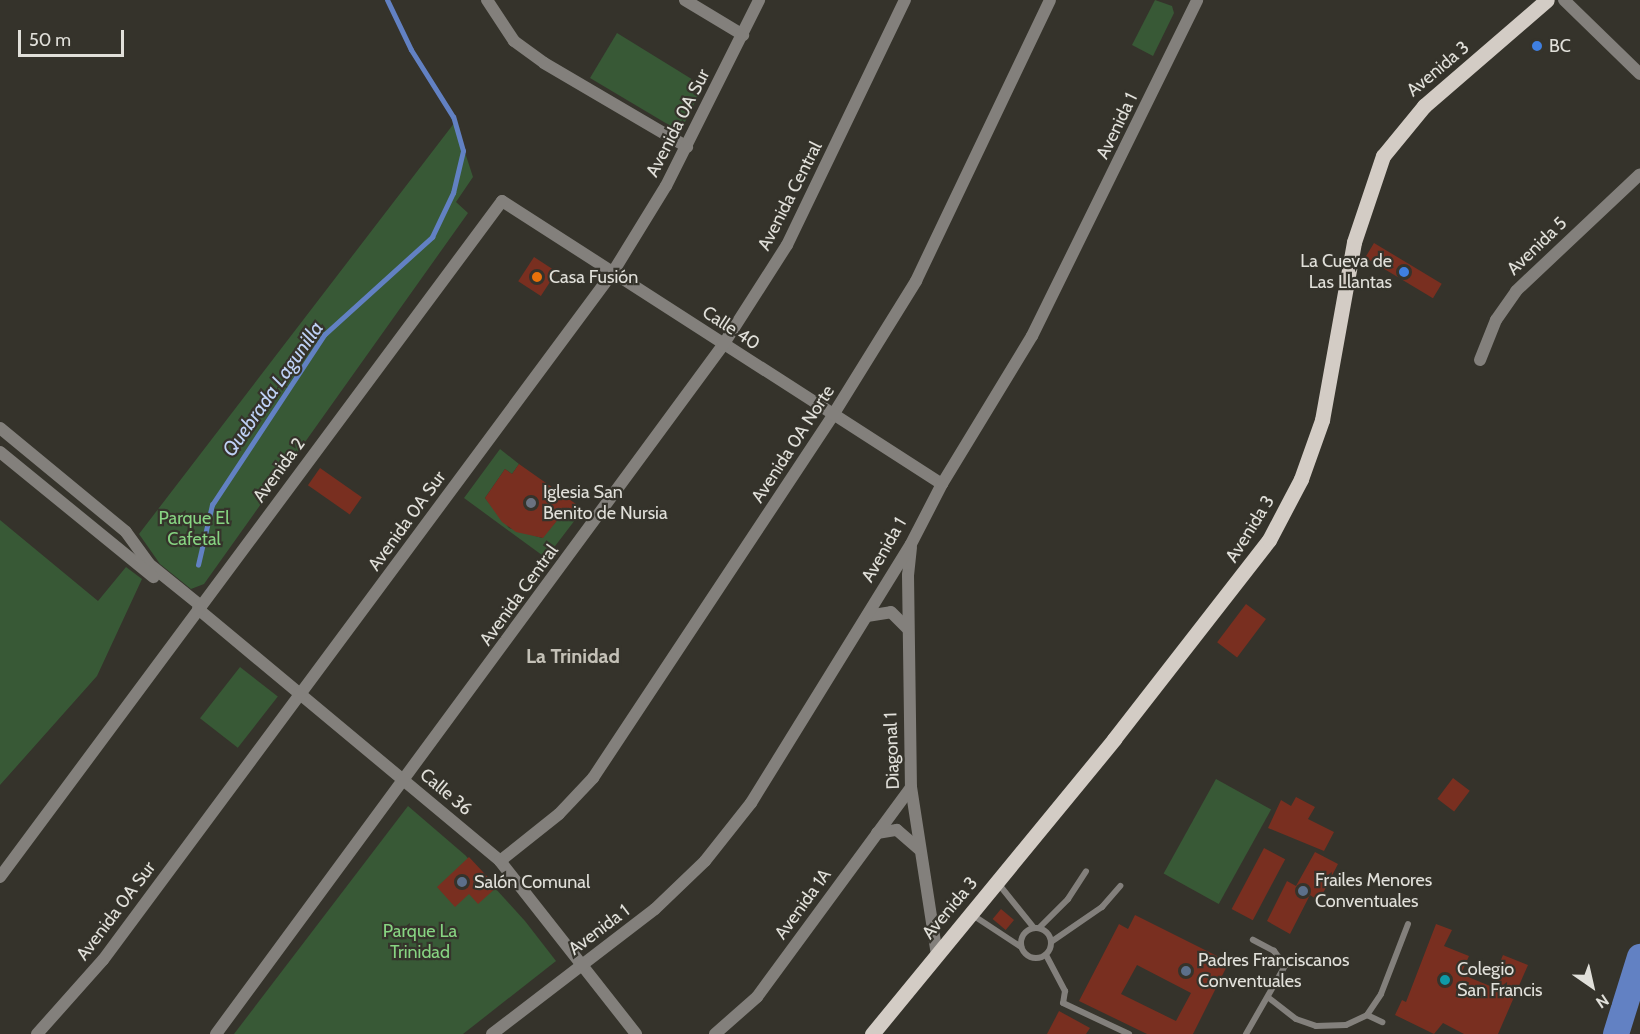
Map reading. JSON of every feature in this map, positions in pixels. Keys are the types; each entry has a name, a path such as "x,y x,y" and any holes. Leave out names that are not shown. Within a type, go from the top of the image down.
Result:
{"main road":[{"name":"Avenida 3","path":"872,1034 1251,566 1286,510 1322,420 1354,242 1368,193 1395,136 1424,106 1548,0"}],"street":[{"path":"487,0 494,15 522,46 687,147"},
{"path":"685,0 742,35"},
{"name":"Avenida 0A Sur","path":"37,1034 103,960 613,272 687,147 759,0"},
{"name":"Avenida Central","path":"216,1034 723,345 787,245 905,0"},
{"name":"Avenida 0A Norte","path":"500,861 559,814 593,778 833,416 916,280 1050,0"},
{"path":"1564,0 1640,74"},
{"name":"Avenida 1","path":"492,1034 655,909 720,845 751,803 911,544 942,484 1032,336 1195,1"},
{"name":"Avenida 5","path":"1480,360 1497,320 1516,291 1640,174"},
{"name":"Calle 40","path":"502,201 942,484"},
{"name":"Avenida 2","path":"0,877 502,201"},
{"path":"0,428 126,532 149,564 199,609"},
{"path":"0,452 199,609"},
{"name":"Diagonal 1","path":"911,544 908,630 911,786 937,954"},
{"name":"Calle 36","path":"199,609 500,861 636,1034"},
{"path":"867,616 891,612 908,630"},
{"name":"Avenida 1A","path":"715,1034 757,997 911,786"},
{"path":"877,833 897,830 919,849"}],"lane":[{"path":"1021,947 1025,933 1036,928 1068,899 1086,871"},
{"path":"997,882 1036,928 1048,933 1052,942"},
{"path":"1046,955 1052,942 1102,907 1119,886"},
{"path":"971,914 1021,947 1031,958 1046,955"},
{"path":"1269,998 1296,1019 1316,1026 1346,1025 1367,1015 1381,994 1408,924"},
{"path":"1246,1034 1282,974 1283,959 1253,940"},
{"path":"1046,955 1065,991 1063,1003 1129,1034"},
{"path":"1367,1015 1382,1022"}],"green space":[{"path":"1155,0 1172,6 1174,13 1153,56 1132,45"},
{"path":"617,33 703,86 683,126 674,128 590,78"},
{"name":"Parque El Cafetal","path":"455,122 473,177 456,202 468,213 204,584 191,589 160,564 139,534"},
{"path":"500,449 519,464 512,474 505,469 485,498 509,528 542,538 564,512 575,520 546,558 464,498"},
{"path":"0,520 98,601 126,567 142,579 97,676 0,785"},
{"path":"240,667 278,697 238,748 200,718"},
{"path":"1216,779 1271,810 1219,904 1164,873"},
{"name":"Parque La Trinidad","path":"408,806 465,855 525,921 556,961 463,1034 234,1034"}],"building":[{"name":"La Cueva de Las Llantas","path":"1374,243 1442,284 1433,298 1365,258"},
{"name":"Casa Fusión","path":"534,257 557,272 541,296 518,281"},
{"name":"Iglesia San Benito de Nursia","path":"519,464 583,509 575,520 564,512 543,538 516,532 502,522 485,498 505,469 512,474"},
{"path":"320,468 362,497 350,514 308,485"},
{"path":"1246,604 1266,619 1237,657 1217,642"},
{"path":"1453,778 1470,791 1454,811 1437,799"},
{"path":"1296,797 1315,807 1308,819 1334,832 1324,851 1268,828 1281,800 1291,806"},
{"path":"1264,848 1285,859 1253,920 1232,909"},
{"name":"Frailes Menores Conventuales","path":"1315,852 1338,864 1319,901 1310,895 1290,934 1267,921 1287,881 1296,886"},
{"name":"Salón Comunal","path":"469,857 497,887 478,904 469,894 455,907 437,887"},
{"path":"1001,909 1014,920 1006,930 993,919"},
{"name":"Padres Franciscanos Conventuales","path":"1135,915 1229,962 1193,1034 1147,1034 1079,1001 1119,924 1128,929","holes":["1137,965 1191,993 1176,1021 1121,994"]},
{"name":"Colegio San Francis","path":"1436,924 1452,930 1444,946 1469,956 1461,974 1490,986 1503,955 1528,965 1498,1034 1464,1034 1443,1023 1434,1034 1395,1015 1402,1000 1406,1002"},
{"path":"1059,1011 1090,1028 1086,1034 1047,1034"}],"waterway":[{"name":"Quebrada Lagunilla","path":"198,565 212,505 324,335 432,237 453,193 463,151 453,117 411,50 387,0"},
{"path":"1616,1034 1640,957"}],"place":[{"name":"BC","path":"1537,46"},
{"name":"La Cueva de Las Llantas","path":"1404,272"},
{"name":"Casa Fusión","path":"537,277"},
{"name":"Iglesia San Benito de Nursia","path":"531,503"},
{"name":"Salón Comunal","path":"462,882"},
{"name":"Frailes Menores Conventuales","path":"1303,891"},
{"name":"Padres Franciscanos Conventuales","path":"1186,971"},
{"name":"Colegio San Francis","path":"1445,980"}],"district":[{"name":"La Trinidad","path":"573,656"}]}
